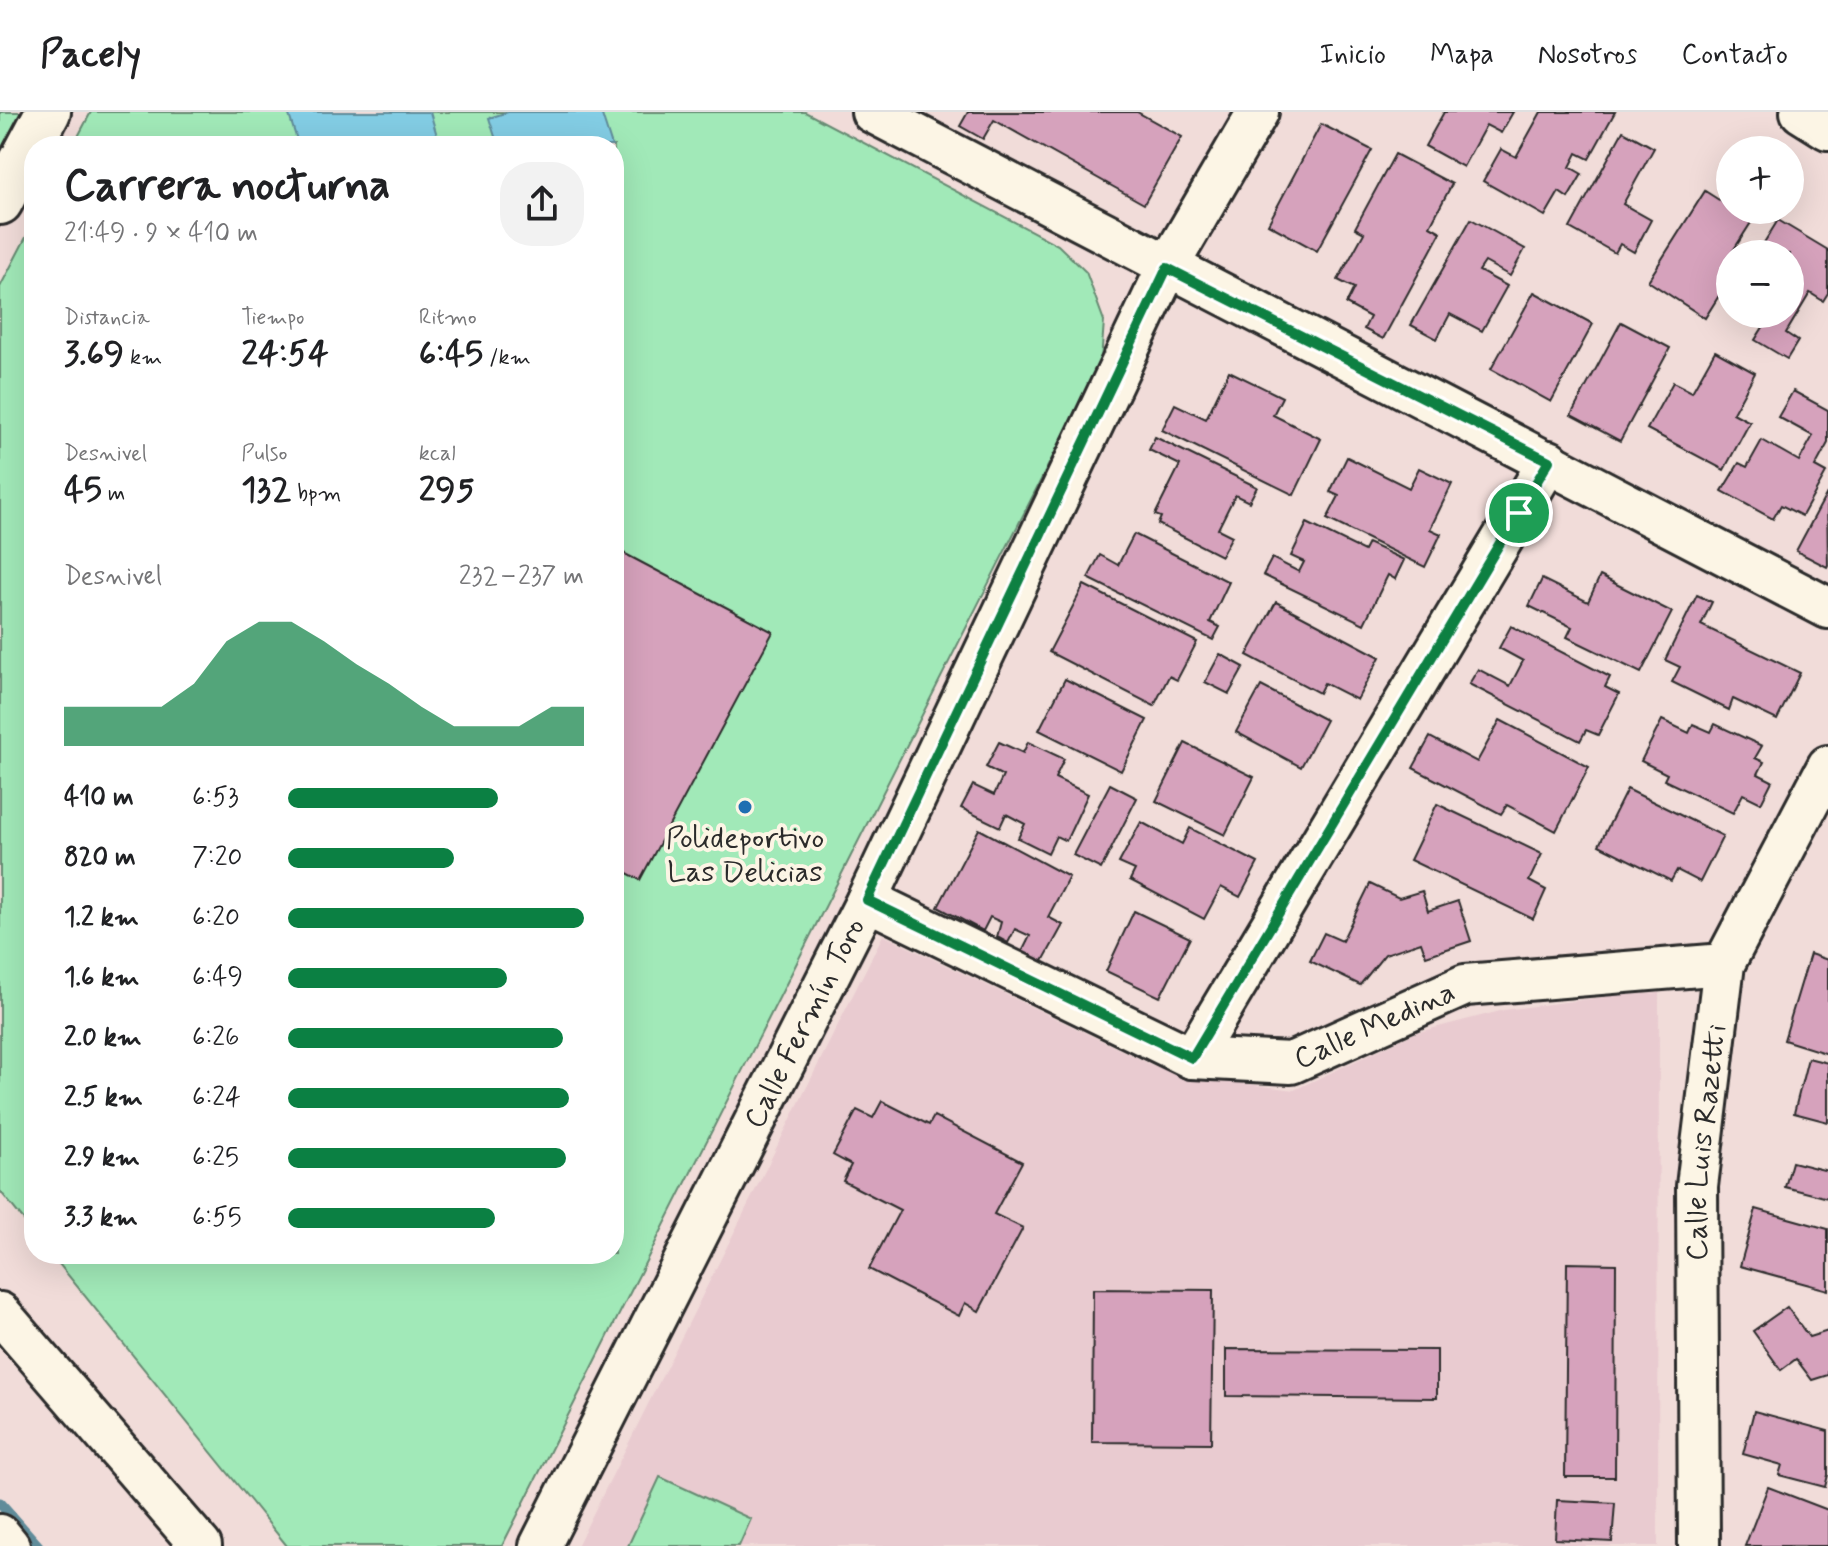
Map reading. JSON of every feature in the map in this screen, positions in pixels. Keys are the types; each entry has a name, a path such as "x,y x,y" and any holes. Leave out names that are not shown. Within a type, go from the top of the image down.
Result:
{"main road":[{"path":"35,136 48,112"},
{"path":"0,202 24,157"}],"street":[{"path":"872,112 1167,268 1549,461 1828,608"},
{"name":"Calle Fermín Toro","path":"540,1546 867,900 1167,268 1258,112"},
{"path":"1801,112 1828,129"},
{"path":"1192,1058 1549,461"},
{"name":"Calle Luis Razetti","path":"1699,1546 1697,1186 1724,964 1828,766"},
{"name":"Calle Medina","path":"867,900 1192,1058 1291,1063 1465,985 1724,964"},
{"path":"0,1313 201,1546"},
{"path":"0,1535 9,1546"}],"shaded area":[{"path":"883,935 1152,1065 1223,1081 1294,1090 1415,1033 1504,1010 1659,993 1658,1546 577,1546"}],"green space":[{"path":"0,112 39,112 24,136 0,187"},
{"name":"Polideportivo Las Delicias","path":"91,112 805,112 1058,245 1086,272 1104,321 1101,361 502,1546 287,1546 59,1264 624,1264 624,136 78,136"},
{"path":"24,241 24,1221 0,1191 0,287"},
{"path":"660,1477 751,1519 739,1546 628,1546"}],"water":[{"path":"288,112 430,112 437,136 296,136"},
{"path":"508,112 601,112 609,136 495,136 489,118"}],"building":[{"path":"968,112 1137,112 1182,137 1144,204 994,120 983,139 960,126"},
{"path":"1444,112 1513,112 1501,133 1486,125 1463,167 1425,146"},
{"path":"1541,112 1615,112 1589,159 1577,153 1570,167 1582,174 1568,198 1559,192 1545,216 1483,181 1501,149 1516,157"},
{"path":"1321,124 1372,150 1317,251 1268,224"},
{"path":"1623,131 1654,148 1623,204 1651,220 1634,252 1620,244 1615,253 1570,228"},
{"path":"1395,154 1452,184 1430,226 1441,232 1383,339 1364,329 1370,317 1346,304 1354,288 1338,280 1364,233 1355,228"},
{"path":"1705,191 1716,198 1716,224 1750,224 1740,240 1716,240 1716,300 1705,318 1648,281"},
{"path":"1471,219 1525,249 1510,276 1485,262 1479,271 1507,286 1482,331 1450,314 1437,339 1411,325"},
{"path":"1776,224 1785,224 1828,250 1828,293 1823,301 1810,293 1804,303 1804,240 1766,240"},
{"path":"1534,292 1593,324 1551,402 1491,369"},
{"path":"1621,322 1670,348 1620,441 1571,415"},
{"path":"1762,328 1789,328 1786,333 1798,341 1787,359 1755,340"},
{"path":"1715,351 1755,373 1733,413 1750,422 1724,470 1647,429 1673,382 1692,392"},
{"path":"1229,371 1282,397 1273,415 1321,439 1294,495 1162,430 1175,404 1206,419"},
{"path":"1793,391 1828,410 1828,443 1815,467 1826,473 1802,516 1781,505 1773,519 1722,491 1739,463 1747,467 1762,440 1799,461 1813,436 1778,417"},
{"path":"1155,437 1257,487 1249,502 1235,495 1218,529 1232,536 1221,556 1158,524 1161,517 1155,515 1180,465 1149,450"},
{"path":"1347,457 1409,488 1419,468 1452,484 1430,529 1441,534 1425,567 1327,519 1339,496 1330,492"},
{"path":"1827,493 1828,565 1827,567 1796,551"},
{"path":"1307,523 1364,551 1368,543 1404,560 1395,579 1388,575 1364,624 1263,575 1272,558 1299,572 1304,562 1291,556"},
{"path":"1134,534 1229,582 1210,622 1220,627 1213,640 1088,578 1100,555 1118,565"},
{"path":"624,553 773,632 640,880 624,871"},
{"path":"1600,576 1672,612 1641,673 1567,637 1572,627 1529,606 1542,579 1588,602"},
{"path":"1084,585 1197,642 1177,680 1169,676 1154,706 1049,652"},
{"path":"1697,595 1712,602 1701,625 1800,673 1777,720 1733,699 1729,710 1672,682 1680,667 1665,660"},
{"path":"1276,602 1380,657 1357,700 1324,683 1319,693 1247,655"},
{"path":"1511,626 1610,677 1605,687 1619,694 1598,735 1586,730 1580,741 1469,684 1478,669 1510,686 1523,661 1499,648"},
{"path":"1220,654 1244,667 1229,694 1205,682"},
{"path":"1065,679 1147,720 1121,771 1039,730"},
{"path":"1261,686 1326,720 1301,767 1236,732"},
{"path":"1500,720 1589,767 1556,831 1507,805 1501,814 1413,768 1430,737 1477,762"},
{"path":"1662,720 1689,733 1693,724 1711,732 1715,724 1762,746 1755,758 1764,762 1758,774 1772,781 1761,803 1743,794 1733,813 1664,780 1667,774 1641,761"},
{"path":"999,742 1023,753 1028,742 1064,759 1055,778 1088,794 1066,841 1056,836 1048,853 1018,838 1025,824 1006,814 1000,827 961,808 973,785 994,795 1003,776 986,767"},
{"path":"1185,743 1254,777 1225,835 1156,801"},
{"path":"1110,784 1137,798 1101,869 1073,855"},
{"path":"1627,789 1723,836 1700,882 1677,870 1671,881 1599,845"},
{"path":"1437,804 1542,854 1529,881 1546,890 1533,919 1410,860"},
{"path":"1141,822 1182,844 1190,828 1258,863 1240,897 1221,887 1204,919 1130,880 1135,870 1119,863"},
{"path":"979,829 1069,877 1048,917 1063,925 1042,963 1022,952 1030,936 1015,929 1008,943 997,937 1001,922 990,917 983,931 938,907"},
{"path":"1370,884 1399,898 1422,891 1428,911 1458,901 1471,941 1426,956 1421,942 1385,954 1360,985 1310,961 1324,933 1342,941"},
{"path":"1134,911 1190,938 1160,997 1106,971"},
{"path":"1810,954 1828,960 1828,1054 1784,1040"},
{"path":"1808,1058 1828,1063 1828,1122 1794,1113"},
{"path":"882,1101 929,1125 934,1116 1022,1162 994,1214 1023,1228 979,1311 965,1303 959,1316 869,1269 900,1210 843,1181 851,1165 833,1155 857,1110 873,1118"},
{"path":"1792,1162 1828,1171 1828,1198 1785,1187"},
{"path":"1756,1209 1828,1229 1828,1290 1740,1266"},
{"path":"1567,1263 1616,1264 1615,1477 1565,1477"},
{"path":"1093,1289 1213,1290 1211,1443 1092,1442"},
{"path":"1787,1307 1809,1337 1828,1331 1828,1375 1812,1380 1796,1359 1781,1370 1753,1331"},
{"path":"1226,1349 1437,1350 1437,1398 1226,1396"},
{"path":"1754,1411 1828,1431 1825,1487 1779,1475 1782,1465 1743,1454"},
{"path":"1768,1487 1828,1510 1828,1546 1745,1546"},
{"path":"1557,1500 1615,1503 1612,1542 1555,1539"}],"waterway":[{"path":"0,1503 38,1546"}],"place":[{"name":"Polideportivo Las Delicias","path":"745,807"}],"route":[{"path":"1167,268 1549,461 1519,513 1192,1058 867,900 1167,268"}]}
